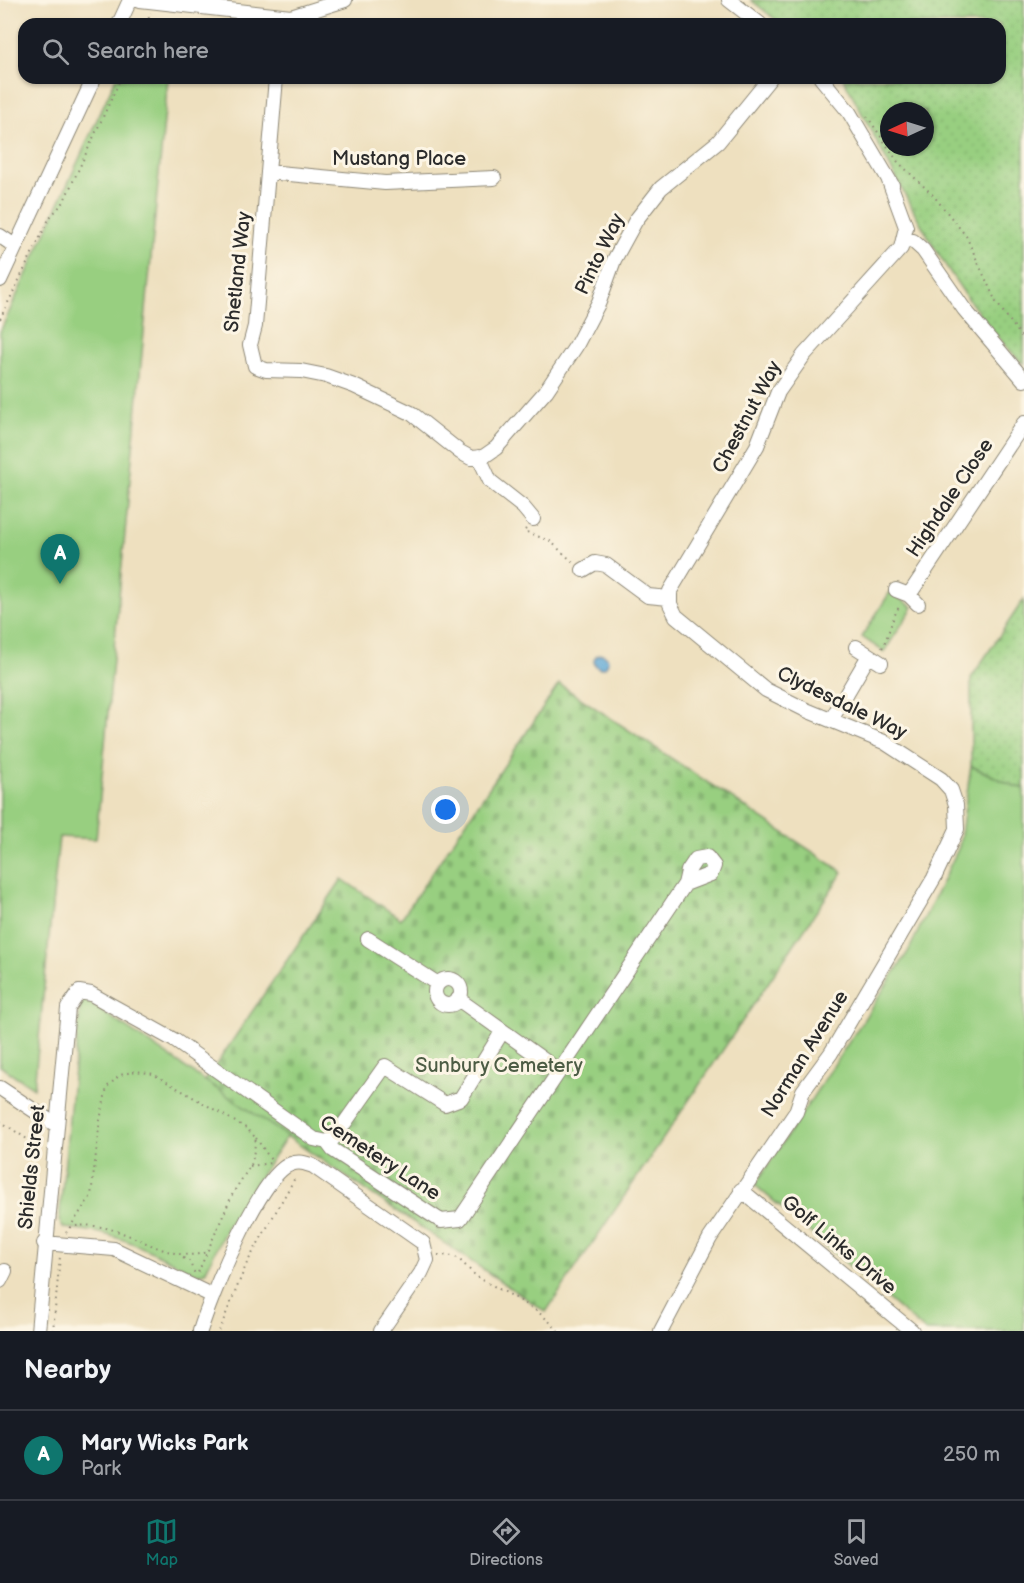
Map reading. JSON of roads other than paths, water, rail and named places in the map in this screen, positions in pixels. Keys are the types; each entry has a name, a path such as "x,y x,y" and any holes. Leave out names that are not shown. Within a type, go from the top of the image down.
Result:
{"street":[{"path":"122,18 130,0"},
{"path":"140,0 267,18"},
{"path":"282,18 345,0"},
{"path":"729,0 752,18"},
{"path":"0,280 91,84"},
{"name":"Shetland Way","path":"275,84 255,326 250,345 251,359 255,366 266,370 301,371 326,376 354,386 411,413 460,452 471,458 480,457"},
{"name":"Pinto Way","path":"480,457 496,448 546,391 564,364 599,302 614,261 642,212 661,188 718,142 765,84"},
{"path":"826,84 849,112 888,178 903,214 909,240 994,347 1024,380"},
{"name":"Mustang Place","path":"268,172 385,183 494,178"},
{"path":"0,237 15,246"},
{"name":"Chestnut Way","path":"669,598 670,591 757,446 778,392 804,355 909,240"},
{"name":"Highdale Close","path":"908,596 1024,423"},
{"path":"480,457 490,481 523,507 533,519"},
{"path":"584,570 595,563 606,564 648,596 669,598"},
{"name":"Clydesdale Way","path":"669,598 669,604 676,616 766,690 884,742 941,779 951,790"},
{"path":"856,647 868,657 881,663"},
{"path":"831,720 868,657"},
{"name":"Norman Avenue","path":"661,1331 710,1238 796,1112 803,1091 831,1053 934,878 957,829 956,805 951,790"},
{"name":"Cemetery Lane","path":"69,1008 79,992 107,1002 174,1040 314,1139 327,1142 333,1149 399,1196 441,1221 452,1222 460,1219 685,885"},
{"path":"368,939 438,984 435,993 439,1001 447,1005 458,999 558,1071"},
{"name":"Shields Street","path":"38,1331 69,1008"},
{"path":"327,1142 334,1138 385,1066 445,1104 461,1098 502,1032"},
{"path":"0,1088 56,1125"},
{"path":"200,1331 227,1258 253,1210 281,1171 289,1164 302,1162 313,1166 423,1243 426,1256 421,1273 381,1331"},
{"name":"Golf Links Drive","path":"741,1190 912,1331"},
{"path":"45,1243 114,1249 213,1296"}],"water":[{"path":"601,654 606,656 608,661 606,666 601,668 596,666 594,661 596,656"}],"place":[{"name":"Mary Wicks Park","path":"60,584"}],"park label":[{"name":"Sunbury Cemetery","path":"499,1066"}]}
